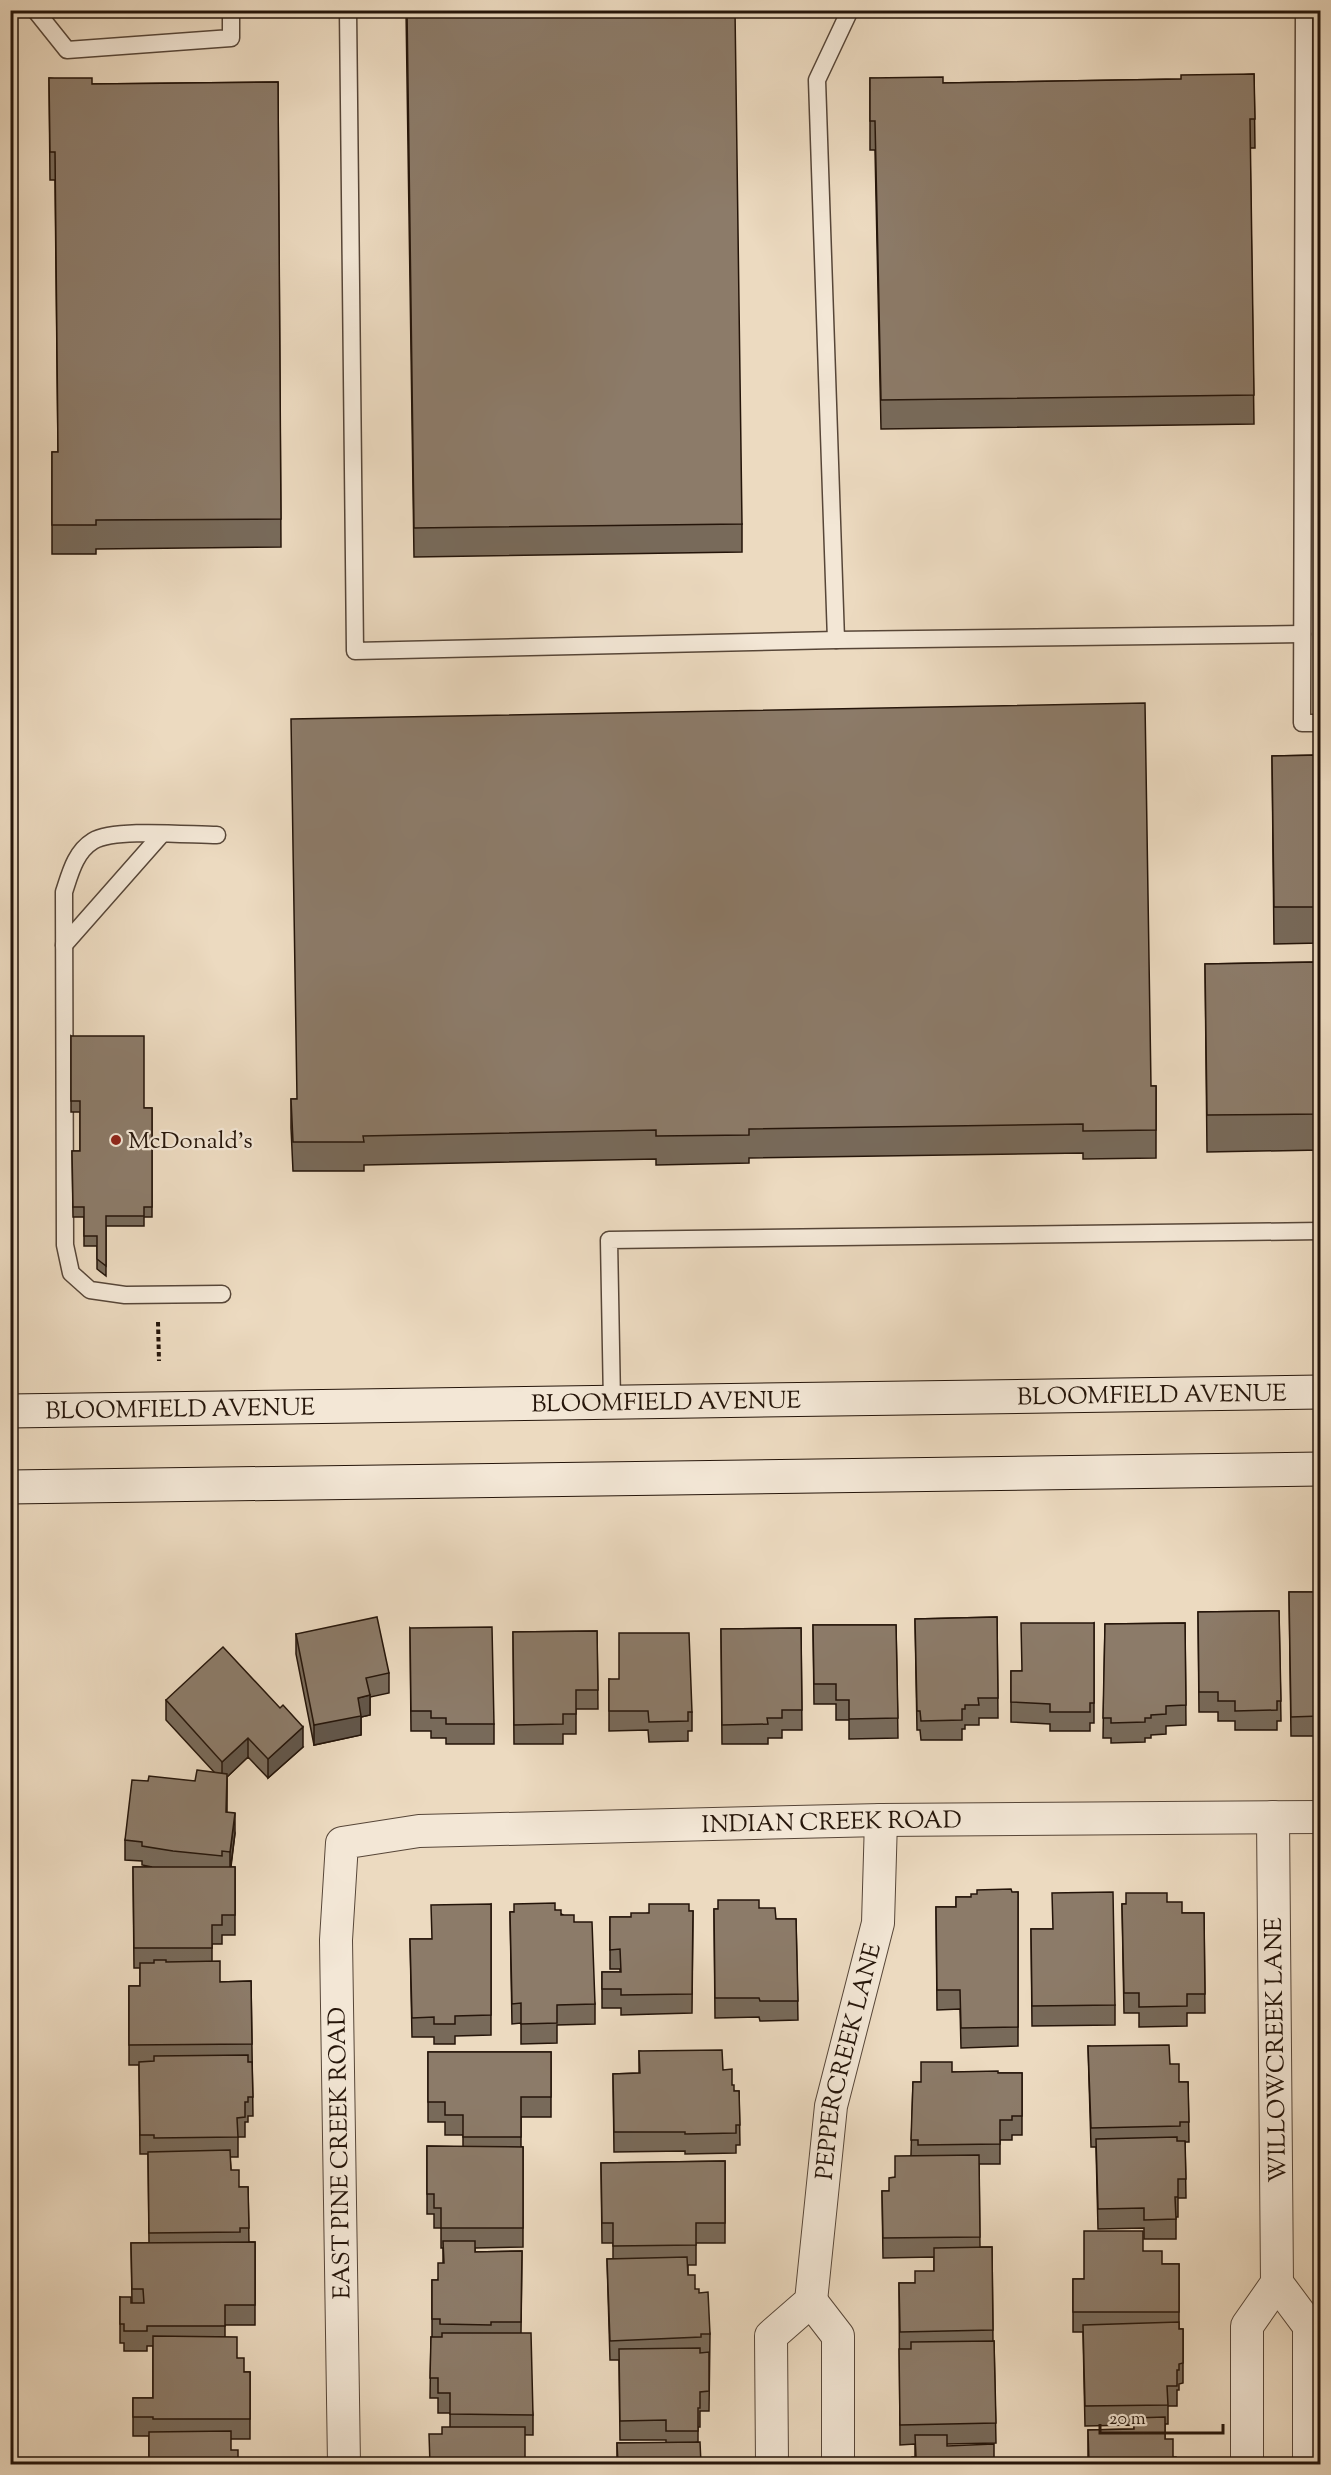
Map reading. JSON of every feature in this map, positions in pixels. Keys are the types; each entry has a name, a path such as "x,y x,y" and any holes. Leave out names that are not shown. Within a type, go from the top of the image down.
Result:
{"main road":[{"name":"BLOOMFIELD AVENUE","path":"10,1411 1320,1392"},
{"path":"10,1487 1320,1469"}],"street":[{"name":"WILLOWCREEK LANE","path":"1273,1817 1277,2283"},
{"name":"INDIAN CREEK ROAD","path":"342,1843 419,1831 881,1820 1320,1817"},
{"name":"PEPPERCREEK LANE","path":"811,2301 831,2106 878,1923 881,1820"},
{"name":"EAST PINE CREEK ROAD","path":"342,1843 336,1940 344,2464"},
{"path":"1247,2464 1247,2326 1277,2283 1309,2326 1309,2464"},
{"path":"772,2464 771,2336 811,2301 838,2336 838,2464"}],"lane":[{"path":"35,10 67,50 231,38 231,10"},
{"path":"348,10 355,651 836,640 1302,634"},
{"path":"836,640 817,80 850,10"},
{"path":"1304,10 1302,723 1320,723"},
{"path":"217,834 120,834 93,841 74,862 64,892 65,1245 71,1273 90,1290 125,1295 222,1294"},
{"path":"64,945 161,834"},
{"path":"612,1402 609,1240 1320,1231"}],"path":[{"path":"157,1295 159,1361"}],"building":[{"path":"407,10 735,10 742,524 414,528"},
{"path":"1254,74 1255,119 1250,119 1254,395 881,400 875,121 870,121 870,78 943,77 943,83 1181,79 1181,75"},
{"path":"49,78 92,78 92,84 278,82 281,519 96,520 96,525 52,525 52,452 58,452 55,152 50,152"},
{"path":"1145,703 1151,1086 1156,1086 1156,1130 1083,1131 1083,1124 749,1129 749,1135 656,1136 656,1130 363,1136 364,1142 293,1142 291,1099 297,1099 291,719"},
{"path":"1320,755 1320,907 1274,907 1272,756"},
{"path":"1320,962 1320,1114 1207,1115 1205,964"},
{"name":"McDonald's","path":"71,1036 144,1036 144,1108 152,1108 152,1207 144,1207 144,1216 106,1216 106,1266 97,1259 97,1236 84,1236 84,1207 73,1207 72,1151 80,1151 80,1101 71,1101"},
{"path":"1289,1592 1320,1592 1320,1716 1291,1717"},
{"path":"1279,1611 1281,1701 1277,1701 1277,1710 1235,1711 1235,1701 1218,1701 1218,1692 1199,1692 1198,1612"},
{"path":"377,1617 389,1673 366,1678 370,1695 358,1698 361,1716 314,1725 296,1634"},
{"path":"997,1617 998,1698 978,1698 979,1705 965,1705 965,1709 962,1709 962,1720 921,1721 920,1711 917,1711 915,1619"},
{"path":"1021,1623 1094,1623 1094,1703 1090,1703 1090,1712 1050,1712 1050,1704 1011,1702 1011,1671 1022,1671"},
{"path":"1185,1623 1186,1705 1166,1706 1166,1714 1151,1715 1151,1718 1145,1718 1145,1722 1111,1723 1111,1718 1103,1718 1105,1624"},
{"path":"813,1625 896,1625 898,1718 849,1719 849,1700 836,1700 836,1684 814,1684"},
{"path":"492,1627 494,1724 446,1724 446,1718 431,1718 431,1711 411,1711 410,1628"},
{"path":"801,1628 802,1710 782,1710 782,1718 767,1718 768,1724 722,1725 721,1629"},
{"path":"597,1631 598,1690 576,1690 576,1714 563,1714 563,1724 514,1725 513,1632"},
{"path":"619,1633 689,1633 692,1712 688,1712 688,1721 649,1722 648,1711 609,1711 609,1679 619,1679"},
{"path":"223,1647 280,1708 283,1705 303,1727 268,1759 248,1738 222,1762 166,1700"},
{"path":"197,1770 227,1774 226,1812 235,1813 230,1852 222,1851 222,1856 173,1851 142,1846 142,1842 125,1840 132,1780 148,1781 149,1776 195,1781"},
{"path":"133,1867 235,1867 235,1915 222,1915 222,1925 212,1925 212,1948 134,1948"},
{"path":"1011,1889 1012,1892 1018,1892 1018,2027 961,2028 960,1990 937,1990 936,1907 956,1907 956,1897 971,1897 971,1894 977,1894 977,1890"},
{"path":"1113,1892 1115,2005 1032,2006 1031,1929 1053,1929 1052,1893"},
{"path":"1126,1893 1167,1893 1167,1902 1182,1902 1182,1913 1204,1913 1205,1994 1187,1994 1187,2006 1139,2007 1139,1993 1124,1993 1122,1904 1126,1904"},
{"path":"718,1900 759,1900 759,1908 775,1908 776,1919 796,1919 798,2001 715,1998 714,1909 718,1909"},
{"path":"555,1903 555,1910 561,1910 561,1915 574,1915 574,1922 592,1922 595,2004 557,2005 557,2023 521,2024 521,2003 512,2004 510,1912 514,1912 514,1904"},
{"path":"491,1904 491,2015 455,2016 455,2024 434,2024 434,2017 412,2018 410,1939 432,1939 431,1905"},
{"path":"649,1904 689,1904 689,1911 693,1911 692,1994 621,1995 621,1989 602,1989 602,1972 621,1972 620,1949 610,1950 610,1917 631,1917 631,1913 649,1913"},
{"path":"154,1960 166,1960 166,1962 220,1961 220,1982 251,1981 252,2044 129,2045 129,1986 140,1986 140,1963 154,1963"},
{"path":"1169,2045 1170,2064 1179,2064 1179,2082 1188,2082 1189,2122 1180,2122 1180,2126 1091,2128 1088,2046"},
{"path":"722,2050 723,2070 732,2069 732,2085 734,2085 734,2091 739,2091 740,2125 736,2125 736,2133 614,2132 613,2074 640,2073 639,2051"},
{"path":"428,2052 551,2052 551,2097 521,2097 521,2137 463,2137 463,2115 445,2115 445,2102 428,2102"},
{"path":"248,2055 248,2062 252,2062 253,2097 248,2097 248,2102 245,2102 245,2117 237,2118 238,2137 154,2138 154,2135 140,2135 139,2062 154,2061 154,2056"},
{"path":"921,2062 952,2062 952,2072 1022,2073 1022,2116 1012,2116 1012,2120 1000,2120 1000,2144 918,2145 918,2140 911,2140 913,2082 921,2082"},
{"path":"1177,2137 1177,2141 1185,2141 1186,2179 1178,2179 1178,2197 1175,2197 1176,2219 1144,2220 1144,2208 1098,2209 1096,2139"},
{"path":"427,2146 523,2147 523,2228 441,2228 441,2208 434,2208 434,2194 427,2194"},
{"path":"230,2150 231,2170 239,2170 239,2187 248,2187 249,2228 240,2228 240,2232 149,2233 148,2152"},
{"path":"979,2155 980,2237 883,2238 882,2191 889,2191 889,2178 895,2177 895,2156"},
{"path":"725,2161 725,2223 696,2223 696,2245 613,2246 613,2223 602,2223 601,2163"},
{"path":"1084,2231 1143,2231 1143,2251 1162,2251 1162,2264 1179,2264 1179,2312 1073,2312 1073,2279 1084,2279"},
{"path":"443,2241 475,2241 475,2252 522,2251 521,2322 491,2322 491,2325 440,2324 440,2319 432,2319 432,2280 438,2280 438,2263 444,2263"},
{"path":"255,2242 255,2305 225,2305 225,2326 147,2326 147,2331 124,2331 124,2324 120,2324 120,2297 131,2297 131,2303 144,2303 143,2289 132,2289 131,2243"},
{"path":"992,2247 993,2330 900,2332 899,2283 915,2283 915,2271 934,2271 934,2248"},
{"path":"687,2257 688,2275 695,2275 695,2289 699,2289 699,2293 708,2292 710,2334 701,2334 701,2337 610,2341 607,2259"},
{"path":"1179,2322 1179,2329 1183,2329 1183,2363 1179,2364 1179,2370 1177,2370 1177,2386 1167,2386 1168,2405 1085,2406 1083,2325"},
{"path":"442,2333 531,2333 533,2415 450,2414 450,2393 438,2393 438,2378 430,2378 431,2337 442,2337"},
{"path":"153,2336 237,2337 237,2358 244,2358 244,2372 250,2372 250,2419 133,2417 133,2398 153,2398"},
{"path":"994,2341 996,2423 900,2425 899,2349 911,2349 911,2342"},
{"path":"700,2348 700,2353 709,2352 709,2391 700,2392 698,2431 666,2431 666,2420 620,2421 619,2349"},
{"path":"1165,2417 1165,2439 1173,2439 1173,2457 1176,2457 1176,2464 1089,2464 1088,2430 1134,2429 1134,2418"},
{"path":"442,2427 525,2427 525,2464 430,2464 429,2434 442,2434"},
{"path":"231,2431 231,2450 238,2450 238,2464 149,2464 149,2432"},
{"path":"915,2435 947,2435 947,2446 994,2444 994,2464 912,2464 912,2457 916,2457"},
{"path":"700,2442 701,2464 618,2464 617,2443"}],"place":[{"name":"McDonald's","path":"116,1140"}]}
